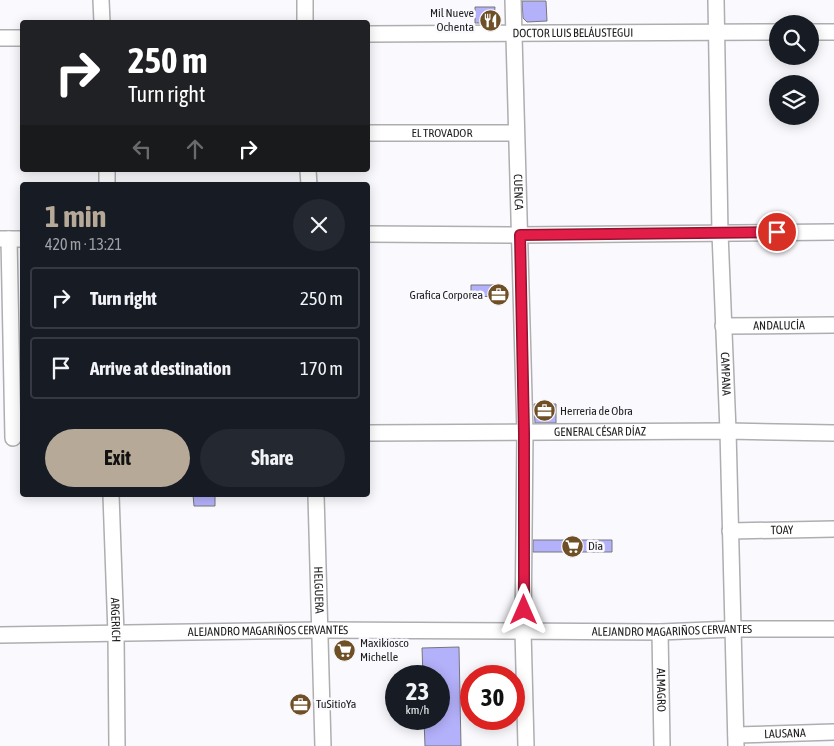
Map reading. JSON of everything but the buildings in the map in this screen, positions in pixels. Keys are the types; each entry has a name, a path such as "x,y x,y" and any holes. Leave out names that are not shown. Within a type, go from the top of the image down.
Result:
{"street":[{"path":"102,0 102,20"},
{"path":"305,0 305,20"},
{"name":"CUENCA","path":"513,0 524,433 523,630 526,746"},
{"name":"CAMPANA","path":"716,0 720,232 728,431 736,741"},
{"name":"DOCTOR LUIS BELÁUSTEGUI","path":"370,34 769,32"},
{"path":"819,32 834,32"},
{"path":"0,38 20,38"},
{"name":"EL TROVADOR","path":"370,133 516,133"},
{"path":"370,234 520,235 834,232"},
{"path":"11,239 12,438"},
{"name":"ANDALUCÍA","path":"723,326 834,325"},
{"name":"GENERAL CÉSAR DÍAZ","path":"370,433 728,431 834,433"},
{"name":"ARGERICH","path":"111,497 116,634 117,746"},
{"name":"HELGUERA","path":"316,497 323,746"},
{"name":"TOAY","path":"730,531 834,529"},
{"name":"ALEJANDRO MAGARIÑOS CERVANTES","path":"0,635 320,630 660,632 733,629 834,629"},
{"name":"ALMAGRO","path":"660,632 662,746"},
{"name":"LAUSANA","path":"736,741 834,732"}],"place":[{"name":"Mil Nueve Ochenta","path":"490,20"},
{"name":"Grafica Corporea","path":"499,295"},
{"name":"Herreria de Obra","path":"544,411"},
{"name":"Dia","path":"572,546"},
{"name":"Maxikiosco Michelle","path":"344,650"},
{"name":"TuSitioYa","path":"300,704"}],"route":[{"path":"524,610 524,433 520,235 777,232"}]}
